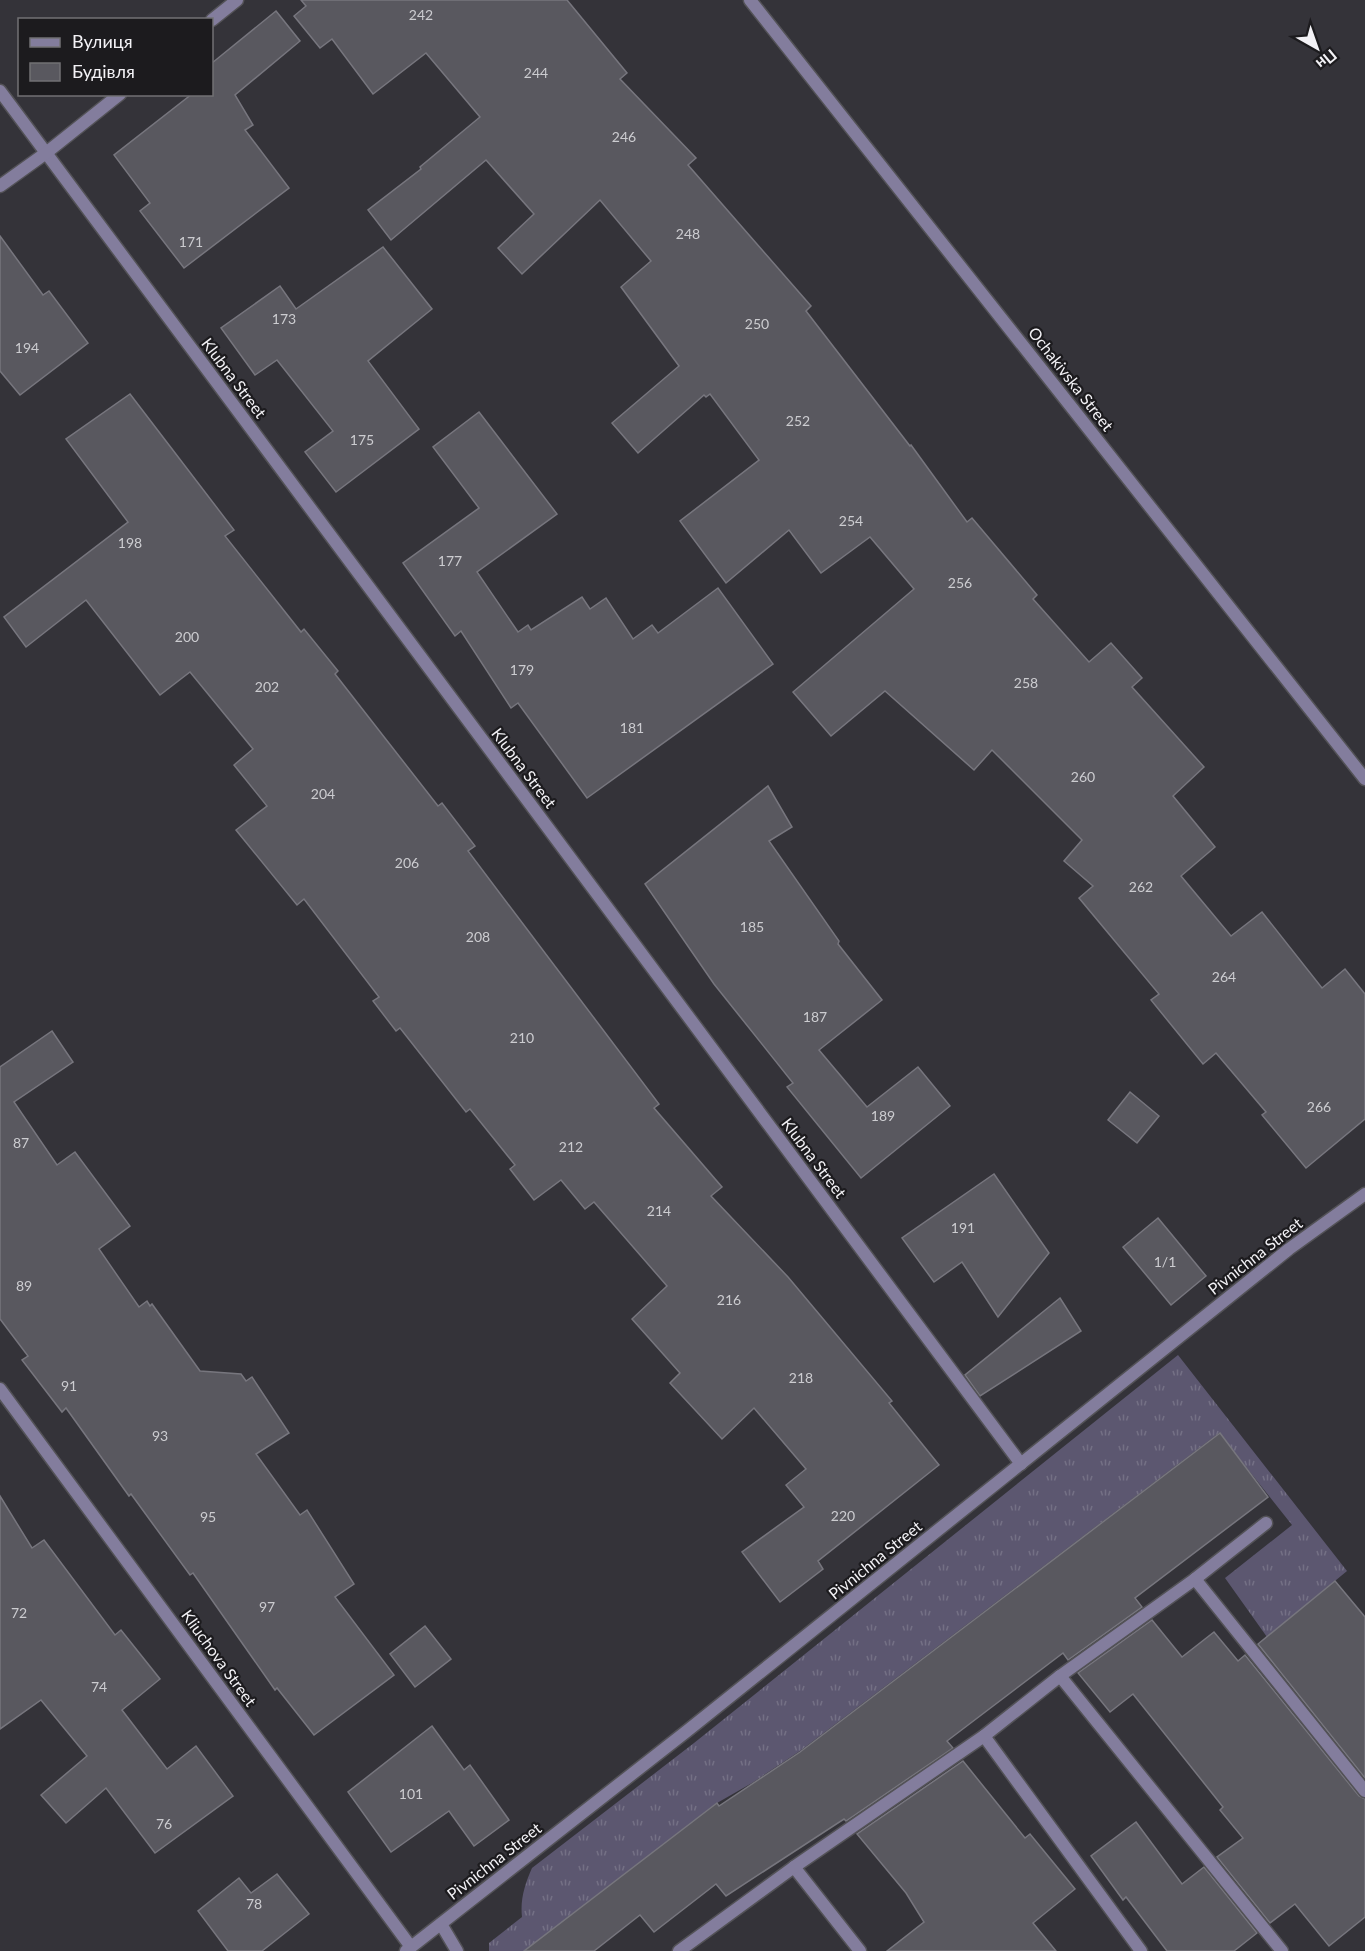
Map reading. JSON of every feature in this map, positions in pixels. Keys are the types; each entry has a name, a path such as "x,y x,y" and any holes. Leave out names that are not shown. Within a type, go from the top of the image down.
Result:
{"street":[{"path":"213,20 237,0"},
{"name":"Ochakivska Street","path":"750,0 1365,779"},
{"name":"Klubna Street","path":"0,91 1021,1464"},
{"path":"0,186 117,96"},
{"name":"Pivnichna Street","path":"408,1949 687,1731 1289,1249 1365,1194"},
{"name":"Kliuchova Street","path":"0,1389 408,1949"},
{"path":"680,1951 794,1867 984,1736 1060,1676 1195,1579 1266,1523"},
{"path":"1195,1579 1365,1791"},
{"path":"1060,1676 1282,1951"},
{"path":"984,1736 1141,1951"},
{"path":"794,1867 860,1951"},
{"path":"441,1924 457,1951"}],"green space":[{"path":"1178,1355 1347,1571 1267,1637 1225,1578 1292,1525 1219,1433 800,1751 717,1803 524,1951 489,1951 489,1943 522,1917 524,1892 532,1868 694,1743"}],"building":[{"path":"301,0 567,0 627,73 620,79 696,158 688,165 811,306 806,311 911,445 967,522 972,518 1037,595 1033,599 1089,662 1111,643 1142,678 1132,687 1204,767 1173,796 1215,847 1181,876 1231,936 1262,912 1322,988 1345,969 1365,994 1365,1119 1306,1168 1262,1115 1266,1112 1216,1053 1203,1064 1151,1000 1159,994 1079,898 1093,886 1064,861 1082,840 992,750 974,770 885,691 831,736 793,692 914,589 870,537 821,573 789,530 726,583 680,521 759,460 710,394 706,397 704,395 638,453 612,423 679,366 621,287 651,261 600,200 522,274 498,248 534,214 486,160 391,240 368,210 421,169 420,167 480,117 426,53 373,94 332,39 320,48 294,16 306,6"},
{"path":"276,11 300,41 235,95 253,125 245,130 289,188 184,268 140,211 150,203 114,155 189,96 213,96 213,62"},
{"path":"0,236 43,295 49,291 88,343 20,395 0,371"},
{"path":"383,247 432,309 368,361 419,429 336,492 305,452 333,431 277,360 255,375 221,328 280,286 296,309"},
{"path":"130,394 234,530 225,536 301,632 304,629 338,671 335,674 438,806 442,803 475,846 468,851 659,1104 654,1108 722,1187 711,1196 788,1277 892,1401 889,1403 939,1465 818,1561 823,1569 780,1602 742,1552 804,1507 786,1485 806,1469 754,1408 722,1439 670,1383 680,1373 632,1319 667,1286 594,1202 585,1209 561,1180 534,1200 510,1169 515,1165 470,1109 466,1112 400,1028 396,1031 373,1001 379,997 304,899 297,905 236,830 267,806 234,765 253,749 190,672 160,695 86,600 26,647 4,617 128,522 66,439"},
{"path":"479,412 557,514 477,572 518,632 528,625 531,630 582,597 590,609 606,598 633,639 652,625 658,633 718,588 773,664 587,798 518,703 511,708 461,631 455,636 403,563 479,508 433,447"},
{"path":"768,786 792,827 769,841 839,941 838,944 882,1000 819,1050 867,1107 918,1067 950,1106 861,1178 787,1087 793,1083 714,984 645,884"},
{"path":"52,1031 73,1062 14,1102 57,1165 75,1152 130,1226 99,1249 139,1307 147,1301 150,1306 152,1304 200,1371 241,1374 246,1381 252,1377 289,1433 256,1454 300,1515 307,1510 354,1584 335,1597 394,1675 314,1735 277,1688 275,1690 193,1573 190,1575 131,1494 129,1496 66,1408 62,1412 22,1360 28,1356 0,1319 0,1067"},
{"path":"1130,1092 1159,1116 1137,1143 1108,1120"},
{"path":"994,1174 1049,1253 998,1317 962,1262 934,1282 902,1238"},
{"path":"1158,1218 1206,1276 1171,1305 1123,1247"},
{"path":"1060,1298 1081,1331 980,1396 965,1375"},
{"path":"1220,1433 1268,1497 1135,1598 1142,1607 1068,1660 1063,1653 947,1741 953,1748 846,1821 844,1819 726,1896 716,1884 654,1932 640,1915 594,1951 524,1951 717,1803 719,1806 800,1752"},
{"path":"0,1496 32,1548 44,1540 115,1635 121,1630 160,1679 122,1710 167,1769 196,1746 233,1796 155,1853 106,1788 66,1823 41,1795 87,1756 41,1700 0,1729"},
{"path":"1335,1581 1365,1617 1365,1778 1258,1644"},
{"path":"1152,1620 1182,1657 1214,1632 1238,1661 1245,1655 1359,1796 1365,1799 1365,1917 1329,1946 1295,1904 1270,1923 1217,1857 1243,1838 1220,1810 1223,1807 1133,1694 1110,1712 1078,1673"},
{"path":"425,1626 451,1659 415,1687 390,1654"},
{"path":"432,1726 464,1770 470,1765 509,1820 474,1846 449,1811 391,1852 348,1792"},
{"path":"963,1761 1025,1838 1030,1834 1075,1889 1033,1923 1056,1951 887,1951 924,1922 906,1893 857,1834"},
{"path":"1136,1822 1182,1884 1204,1867 1257,1933 1234,1951 1167,1951 1126,1897 1123,1900 1091,1856"},
{"path":"277,1874 309,1914 262,1951 228,1951 198,1911 239,1878 251,1893"}]}
